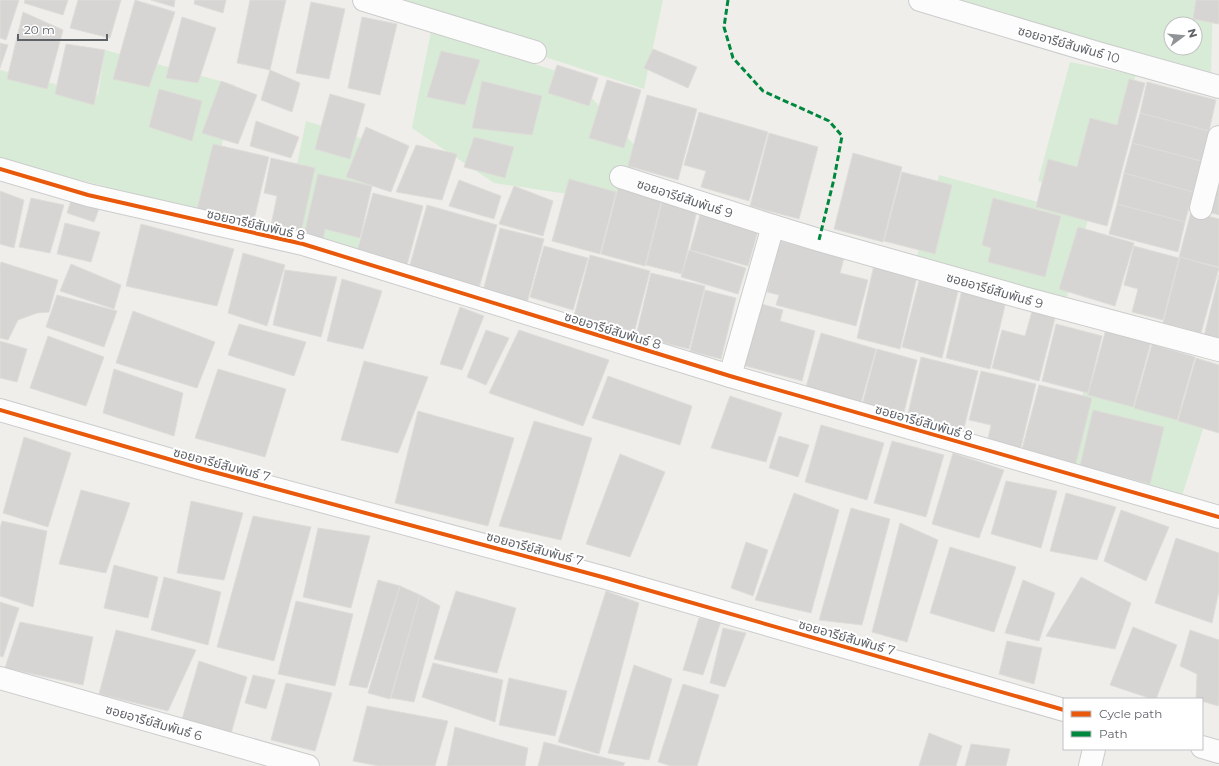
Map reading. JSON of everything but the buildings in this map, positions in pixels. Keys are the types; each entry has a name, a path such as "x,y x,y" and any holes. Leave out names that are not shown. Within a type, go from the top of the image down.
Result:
{"street":[{"path":"364,0 535,52"},
{"name":"ซอยอารีย์สัมพันธ์ 10","path":"920,0 1101,54 1219,87"},
{"path":"1201,208 1219,137"},
{"name":"ซอยอารีย์สัมพันธ์ 8","path":"0,169 88,195 302,244 730,376 1219,517"},
{"name":"ซอยอารีย์สัมพันธ์ 9","path":"620,177 773,226 1024,298 1219,350"},
{"path":"730,376 773,226"},
{"name":"ซอยอารีย์สัมพันธ์ 7","path":"0,410 199,468 606,578 1063,710"},
{"name":"ซอยอารีย์สัมพันธ์ 6","path":"0,678 308,766"},
{"path":"1203,747 1219,752"},
{"path":"1090,766 1094,750"}],"green space":[{"path":"369,0 663,0 644,89"},
{"path":"958,0 1213,0 1211,76"},
{"path":"431,31 572,76 637,148 627,203 494,183 412,128"},
{"path":"105,50 235,85 207,212 0,160 0,70 98,95"},
{"path":"1070,62 1136,75 1088,196 1038,181"},
{"path":"306,121 373,142 358,251 284,227"},
{"path":"939,175 1089,216 1066,300 917,256"},
{"path":"1085,379 1208,413 1181,499 1072,470"}],"marked path":[{"path":"728,0 724,27 733,58 763,91 829,121 842,136 834,179 819,240"}],"cycle path":[{"path":"0,169 88,195 303,244 730,376 1219,517"},
{"path":"0,410 199,468 606,578 1063,710"}]}
